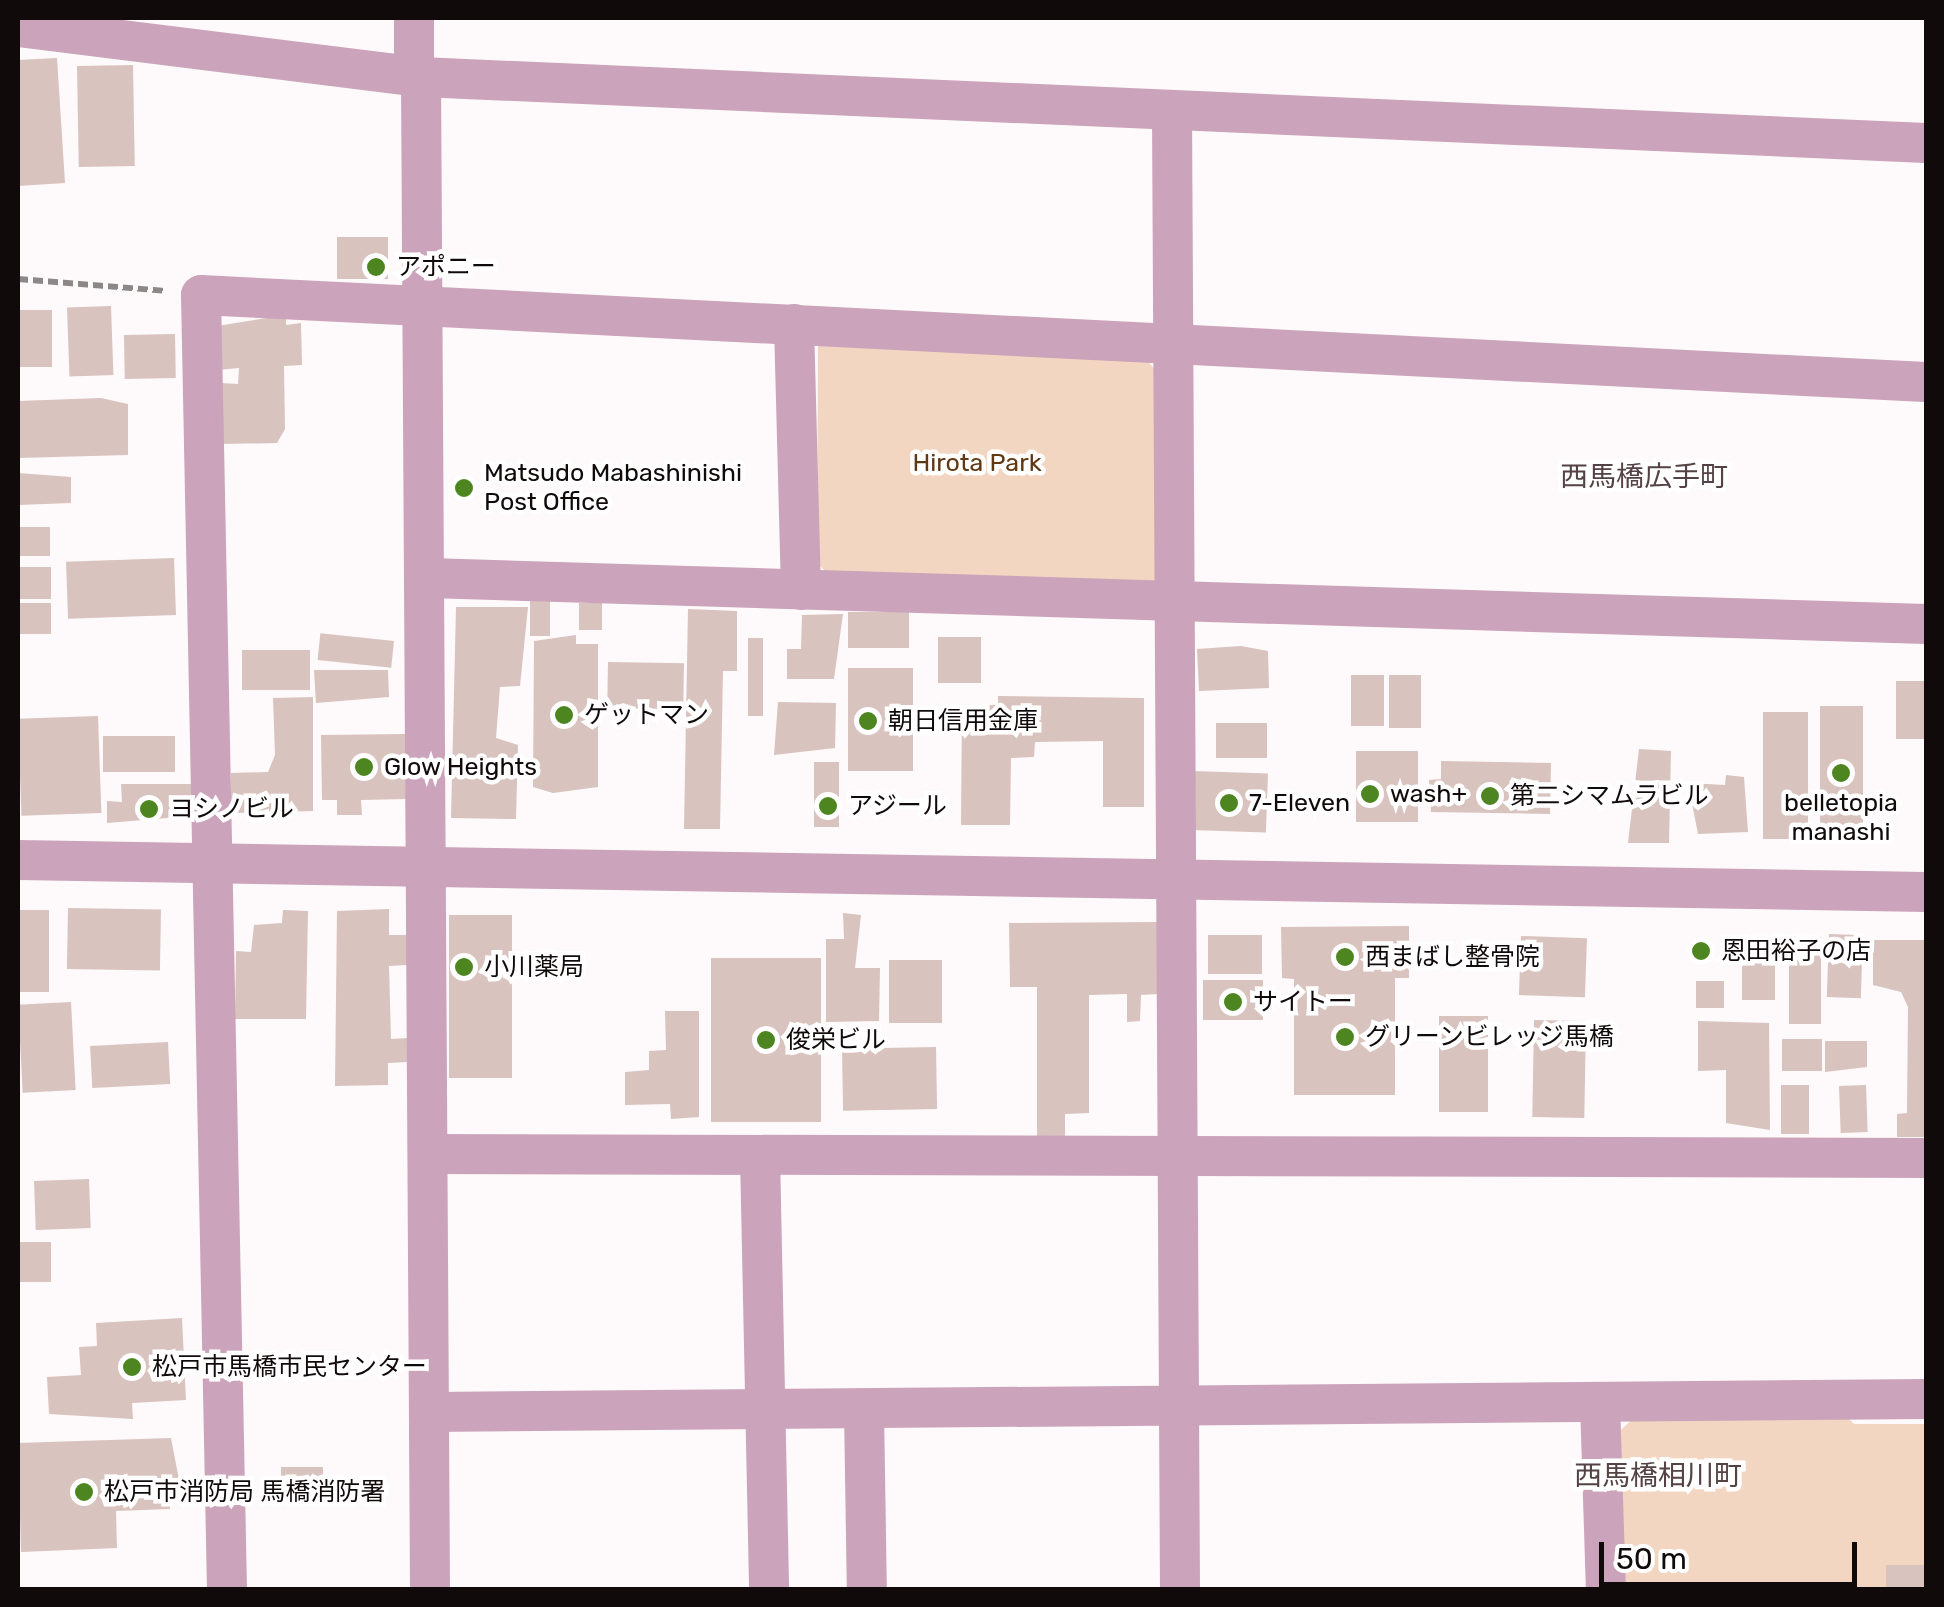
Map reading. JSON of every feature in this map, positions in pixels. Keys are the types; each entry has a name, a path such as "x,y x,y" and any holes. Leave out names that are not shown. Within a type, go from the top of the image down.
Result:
{"street":[{"path":"414,18 429,578 426,868 430,1590"},
{"path":"18,27 417,76 1926,143"},
{"path":"1172,112 1180,1590"},
{"path":"227,1590 208,864 201,296 424,304 1926,382"},
{"path":"794,324 801,590"},
{"path":"429,578 1926,624"},
{"path":"18,860 1926,892"},
{"path":"429,1154 1926,1158"},
{"path":"760,1155 769,1590"},
{"path":"430,1412 1926,1399"},
{"path":"1600,1402 1606,1590"},
{"path":"864,1409 867,1590"}],"path":[{"path":"18,280 201,296"}],"green space":[{"name":"Hirota Park","path":"818,341 1140,353 1162,377 1163,572 1148,586 831,577 817,563"},
{"path":"1845,1415 1854,1424 1926,1424 1926,1589 1619,1589 1614,1436 1634,1418"}],"building":[{"path":"57,58 65,183 18,186 18,60"},
{"path":"133,65 135,166 79,167 77,66"},
{"path":"337,237 388,237 388,279 337,279"},
{"path":"111,306 113,375 69,376 67,308"},
{"path":"18,310 52,310 52,367 18,367"},
{"path":"286,315 286,325 301,323 302,365 284,366 285,429 277,443 220,444 220,383 238,384 239,368 218,370 217,326"},
{"path":"175,334 176,378 125,379 124,335"},
{"path":"101,398 128,404 128,455 18,458 18,401"},
{"path":"18,473 71,477 71,503 18,505"},
{"path":"18,527 50,527 50,556 18,556"},
{"path":"174,558 176,615 68,619 66,562"},
{"path":"18,567 51,567 51,599 18,599"},
{"path":"530,601 550,601 550,636 530,636"},
{"path":"18,603 51,603 51,634 18,634"},
{"path":"579,603 602,603 602,630 579,630"},
{"path":"456,607 528,607 520,686 500,687 496,738 518,745 516,819 451,818"},
{"path":"688,609 737,611 737,671 723,671 720,829 684,829"},
{"path":"848,612 909,612 909,648 848,648"},
{"path":"843,614 834,679 787,679 787,649 801,649 802,615"},
{"path":"320,633 394,641 391,668 318,660"},
{"path":"576,635 576,644 598,644 598,787 553,793 533,787 534,641"},
{"path":"938,637 981,637 981,683 938,683"},
{"path":"748,638 763,638 763,716 748,716"},
{"path":"1241,646 1268,651 1269,688 1199,691 1197,649"},
{"path":"242,650 310,650 310,690 242,690"},
{"path":"608,662 684,663 683,709 607,708"},
{"path":"848,668 913,668 913,771 848,771"},
{"path":"314,670 388,670 389,697 316,703"},
{"path":"1351,675 1384,675 1384,726 1351,726"},
{"path":"1389,675 1421,675 1421,728 1389,728"},
{"path":"1896,681 1926,681 1926,739 1896,739"},
{"path":"998,696 1144,698 1144,807 1103,807 1103,741 1035,742 1034,757 1011,758 1010,825 961,825 962,705 998,705"},
{"path":"313,697 313,811 231,813 231,773 268,772 275,755 273,698"},
{"path":"778,702 836,703 835,748 774,755"},
{"name":"belletopia manashi","path":"1820,706 1863,706 1863,841 1820,841"},
{"path":"1763,712 1808,712 1808,839 1763,839"},
{"path":"98,716 101,813 21,816 18,719"},
{"path":"1216,723 1267,723 1267,758 1216,758"},
{"name":"Glow Heights","path":"405,734 406,799 361,800 362,815 337,815 337,800 322,800 321,735"},
{"path":"103,736 175,736 175,772 103,772"},
{"path":"1639,749 1671,751 1669,843 1628,843"},
{"path":"1356,751 1418,751 1418,822 1356,822"},
{"name":"第二シマムラビル","path":"1441,761 1551,763 1550,814 1431,812 1429,780 1441,779"},
{"path":"814,762 839,762 839,827 814,827"},
{"path":"1193,771 1268,774 1266,833 1191,830"},
{"path":"1726,775 1744,777 1748,832 1698,834 1688,783 1725,785"},
{"name":"ヨシノビル","path":"121,784 191,784 191,816 107,823 107,801 122,802"},
{"path":"68,908 161,910 160,971 67,969"},
{"path":"389,909 389,935 407,935 407,965 389,966 391,1039 407,1038 407,1062 388,1063 388,1085 335,1086 337,911"},
{"path":"18,910 49,910 49,992 18,992"},
{"path":"283,910 308,911 306,1019 235,1019 236,951 251,952 254,925 282,923"},
{"path":"843,913 861,915 855,968 880,968 879,1021 826,1022 826,939 844,939"},
{"path":"449,915 512,915 512,1078 449,1078"},
{"path":"1158,922 1158,994 1141,995 1140,1021 1127,1022 1127,994 1089,995 1089,1113 1065,1114 1065,1137 1037,1137 1037,987 1010,987 1009,923"},
{"name":"グリーンビレッジ馬橋","path":"1409,926 1409,978 1395,978 1395,1095 1294,1095 1294,979 1282,978 1281,927"},
{"path":"1829,934 1863,935 1861,998 1827,997"},
{"path":"1208,935 1262,935 1262,974 1208,974"},
{"path":"1521,936 1587,938 1585,997 1519,995"},
{"path":"1789,936 1821,936 1821,1024 1789,1024"},
{"path":"1742,938 1775,938 1775,1000 1742,1000"},
{"path":"1873,940 1926,940 1926,1137 1897,1137 1897,1114 1907,1113 1908,1007 1901,992 1873,985"},
{"name":"俊栄ビル","path":"711,958 821,958 821,1122 711,1122"},
{"path":"889,960 942,960 942,1023 889,1023"},
{"path":"1203,980 1263,980 1263,1020 1203,1020"},
{"path":"1696,981 1724,981 1724,1008 1696,1008"},
{"path":"71,1002 76,1090 23,1093 18,1005"},
{"path":"665,1011 699,1011 699,1117 671,1119 670,1104 625,1105 625,1072 649,1070 649,1051 666,1050"},
{"path":"1439,1016 1488,1016 1488,1112 1439,1112"},
{"path":"1534,1020 1586,1021 1584,1118 1532,1117"},
{"path":"1698,1021 1769,1023 1770,1130 1726,1123 1726,1070 1698,1071"},
{"path":"1782,1039 1822,1039 1822,1071 1782,1071"},
{"path":"1825,1041 1867,1041 1867,1067 1825,1072"},
{"path":"168,1042 170,1084 92,1088 90,1046"},
{"path":"936,1047 937,1109 843,1111 842,1049"},
{"path":"1781,1085 1809,1085 1809,1134 1781,1134"},
{"path":"1866,1085 1868,1132 1841,1133 1839,1086"},
{"path":"89,1179 91,1228 36,1230 34,1181"},
{"path":"18,1242 51,1242 51,1282 18,1282"},
{"path":"182,1318 186,1400 132,1403 133,1419 49,1414 47,1377 81,1375 79,1347 97,1346 96,1323"},
{"path":"171,1438 180,1485 169,1486 170,1509 116,1511 117,1548 21,1552 18,1443"},
{"path":"281,1467 323,1467 323,1500 281,1500"},
{"path":"1886,1565 1926,1565 1926,1590 1886,1590"}],"place":[{"name":"アポニー","path":"376,267"},
{"name":"Matsudo Mabashinishi Post Office","path":"464,488"},
{"name":"ゲットマン","path":"564,715"},
{"name":"朝日信用金庫","path":"868,721"},
{"name":"Glow Heights","path":"364,767"},
{"name":"belletopia manashi","path":"1841,773"},
{"name":"wash+","path":"1370,794"},
{"name":"第二シマムラビル","path":"1490,796"},
{"name":"7-Eleven","path":"1229,803"},
{"name":"アジール","path":"828,806"},
{"name":"ヨシノビル","path":"149,809"},
{"name":"恩田裕子の店","path":"1701,951"},
{"name":"西まばし整骨院","path":"1345,957"},
{"name":"小川薬局","path":"464,967"},
{"name":"サイトー","path":"1233,1002"},
{"name":"グリーンビレッジ馬橋","path":"1345,1037"},
{"name":"俊栄ビル","path":"766,1040"},
{"name":"松戸市馬橋市民センター","path":"132,1367"},
{"name":"松戸市消防局 馬橋消防署","path":"84,1492"}],"district":[{"name":"西馬橋広手町","path":"1644,477"},
{"name":"西馬橋相川町","path":"1658,1476"}]}
